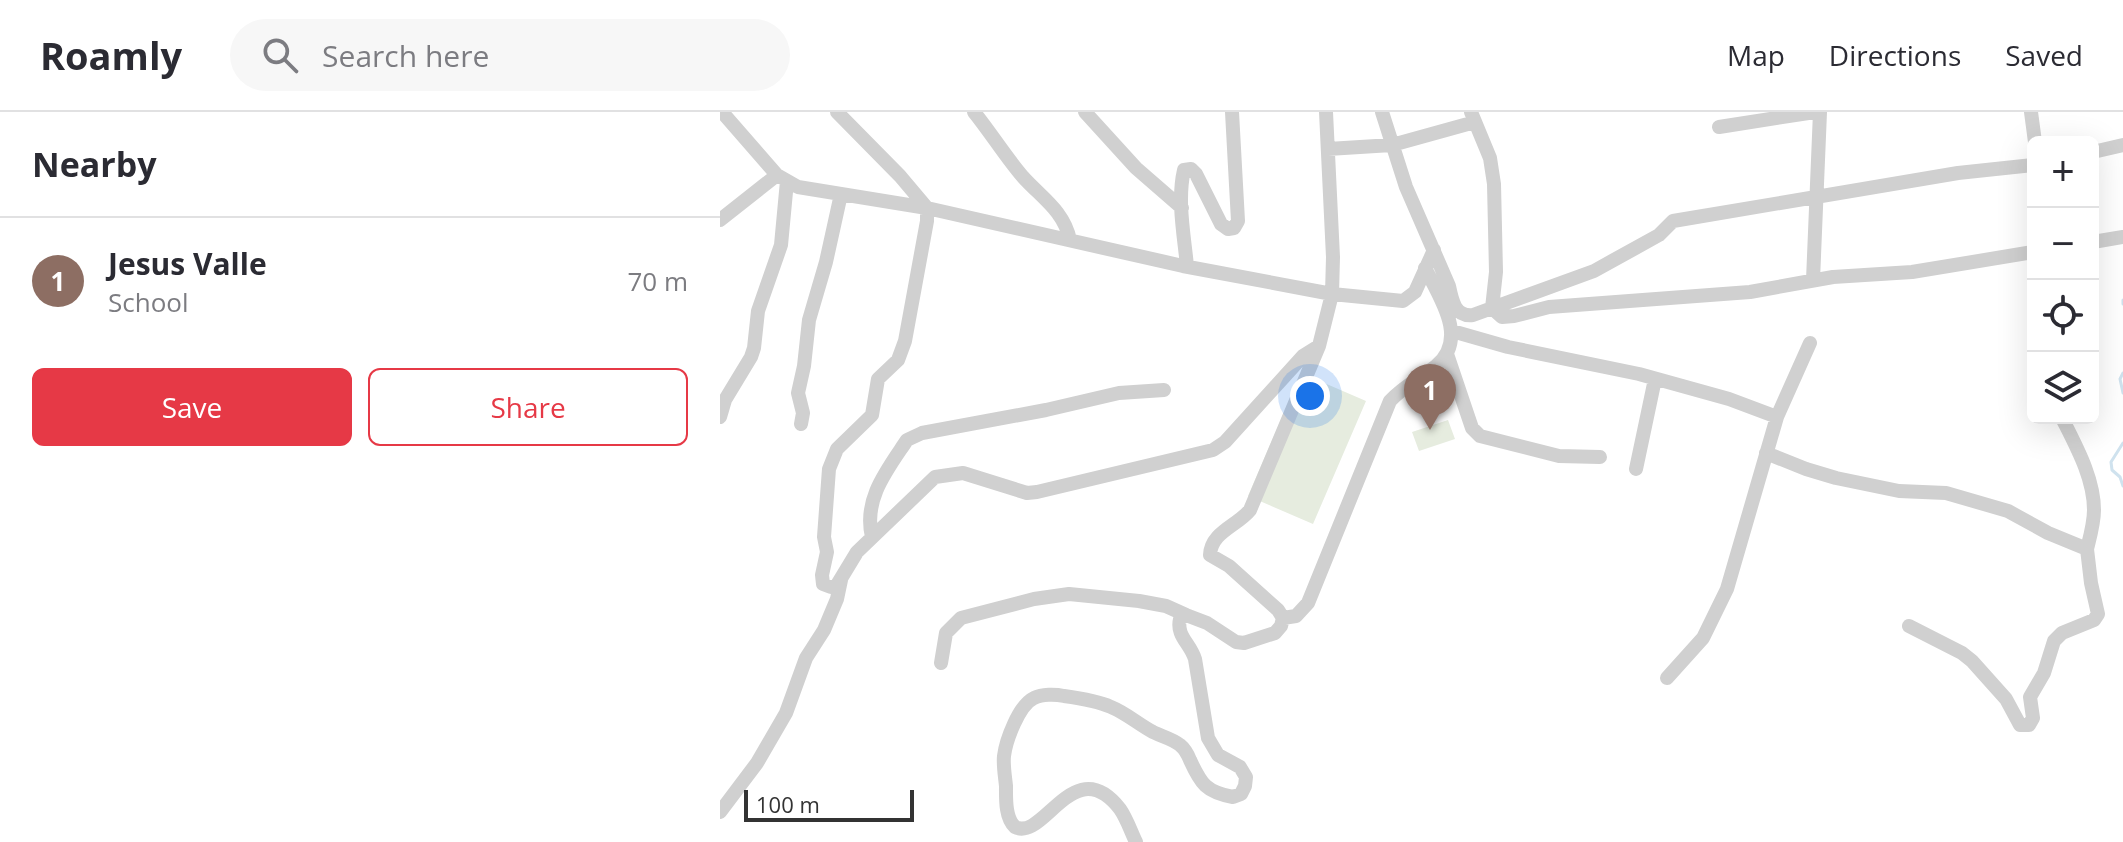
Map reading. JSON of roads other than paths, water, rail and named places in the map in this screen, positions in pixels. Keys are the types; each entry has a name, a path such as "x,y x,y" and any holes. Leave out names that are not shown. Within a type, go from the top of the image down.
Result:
{"street":[{"path":"722,112 782,178 798,187 927,208 1187,266 1332,294 1403,301 1415,292 1434,250"},
{"path":"837,112 927,208 905,341 898,360 878,379 872,415 837,449 829,469 823,584 831,587 841,580"},
{"path":"974,112 1022,175 1058,212 1067,226 1070,240"},
{"path":"1085,112 1136,168 1182,208"},
{"path":"1187,266 1182,208 1184,170 1191,169 1196,174 1221,224 1228,229 1234,228 1238,221 1232,112"},
{"path":"941,663 946,633 961,618 1034,599 1069,594 1166,606 1207,623 1236,642 1244,643 1275,633 1281,626 1283,618 1278,610 1238,574 1210,555 1213,540 1250,510 1319,346 1332,294 1326,112"},
{"path":"1382,112 1406,187 1457,311 1465,315 1594,271 1659,235 1673,221 1958,173 2027,166"},
{"path":"1719,127 1818,112 1813,280"},
{"path":"2031,112 2034,136"},
{"path":"1328,149 1392,145 1473,117 1490,158 1494,184 1496,272 1492,308"},
{"path":"2099,151 2123,145"},
{"path":"720,220 782,178"},
{"path":"720,417 725,400 751,357 758,311 781,245 782,178"},
{"path":"801,424 803,413 798,393 809,320 841,194"},
{"path":"2099,241 2123,237"},
{"path":"1492,308 1502,317 1549,307 1750,292 1833,277 1912,272 2027,253"},
{"path":"1425,268 1446,310 1452,331 1447,354 1472,428 1480,436 1559,456 1600,457"},
{"path":"1452,331 1508,347 1655,379 1729,399 1777,417"},
{"path":"1667,678 1703,638 1727,589 1777,417 1810,343"},
{"path":"720,812 757,763 786,713 806,658 824,630 837,599 848,564 935,477 963,473 1027,493 1213,450 1225,442 1303,356 1319,346"},
{"path":"1283,618 1296,616 1308,603 1390,401 1447,354"},
{"path":"1636,469 1655,379"},
{"path":"872,537 869,525 877,485 907,440 922,433 1119,393 1164,390"},
{"path":"1909,626 1962,653 2006,699 2020,725 2029,725 2033,718 2030,697 2044,673 2054,641 2062,633 2094,620 2098,614 2087,549 2094,512 2091,486 2065,424"},
{"path":"1766,453 1836,478 1899,491 1946,493 1996,507 2087,549"},
{"path":"1136,842 1121,811 1105,795 1094,790 1065,801 1038,827 1019,836 1008,813 1004,756 1024,705 1033,698 1060,695 1109,705 1143,727 1180,744 1197,776 1211,791 1233,797 1241,794 1246,777 1240,767 1218,755 1208,738 1195,659 1192,648 1180,633 1180,619 1186,615"}],"waterway":[{"path":"2123,373 2120,379 2123,393"},
{"path":"2123,443 2111,462 2112,470 2120,477 2123,486"}],"place":[{"name":"Jesus Valle","path":"1430,430"}]}
